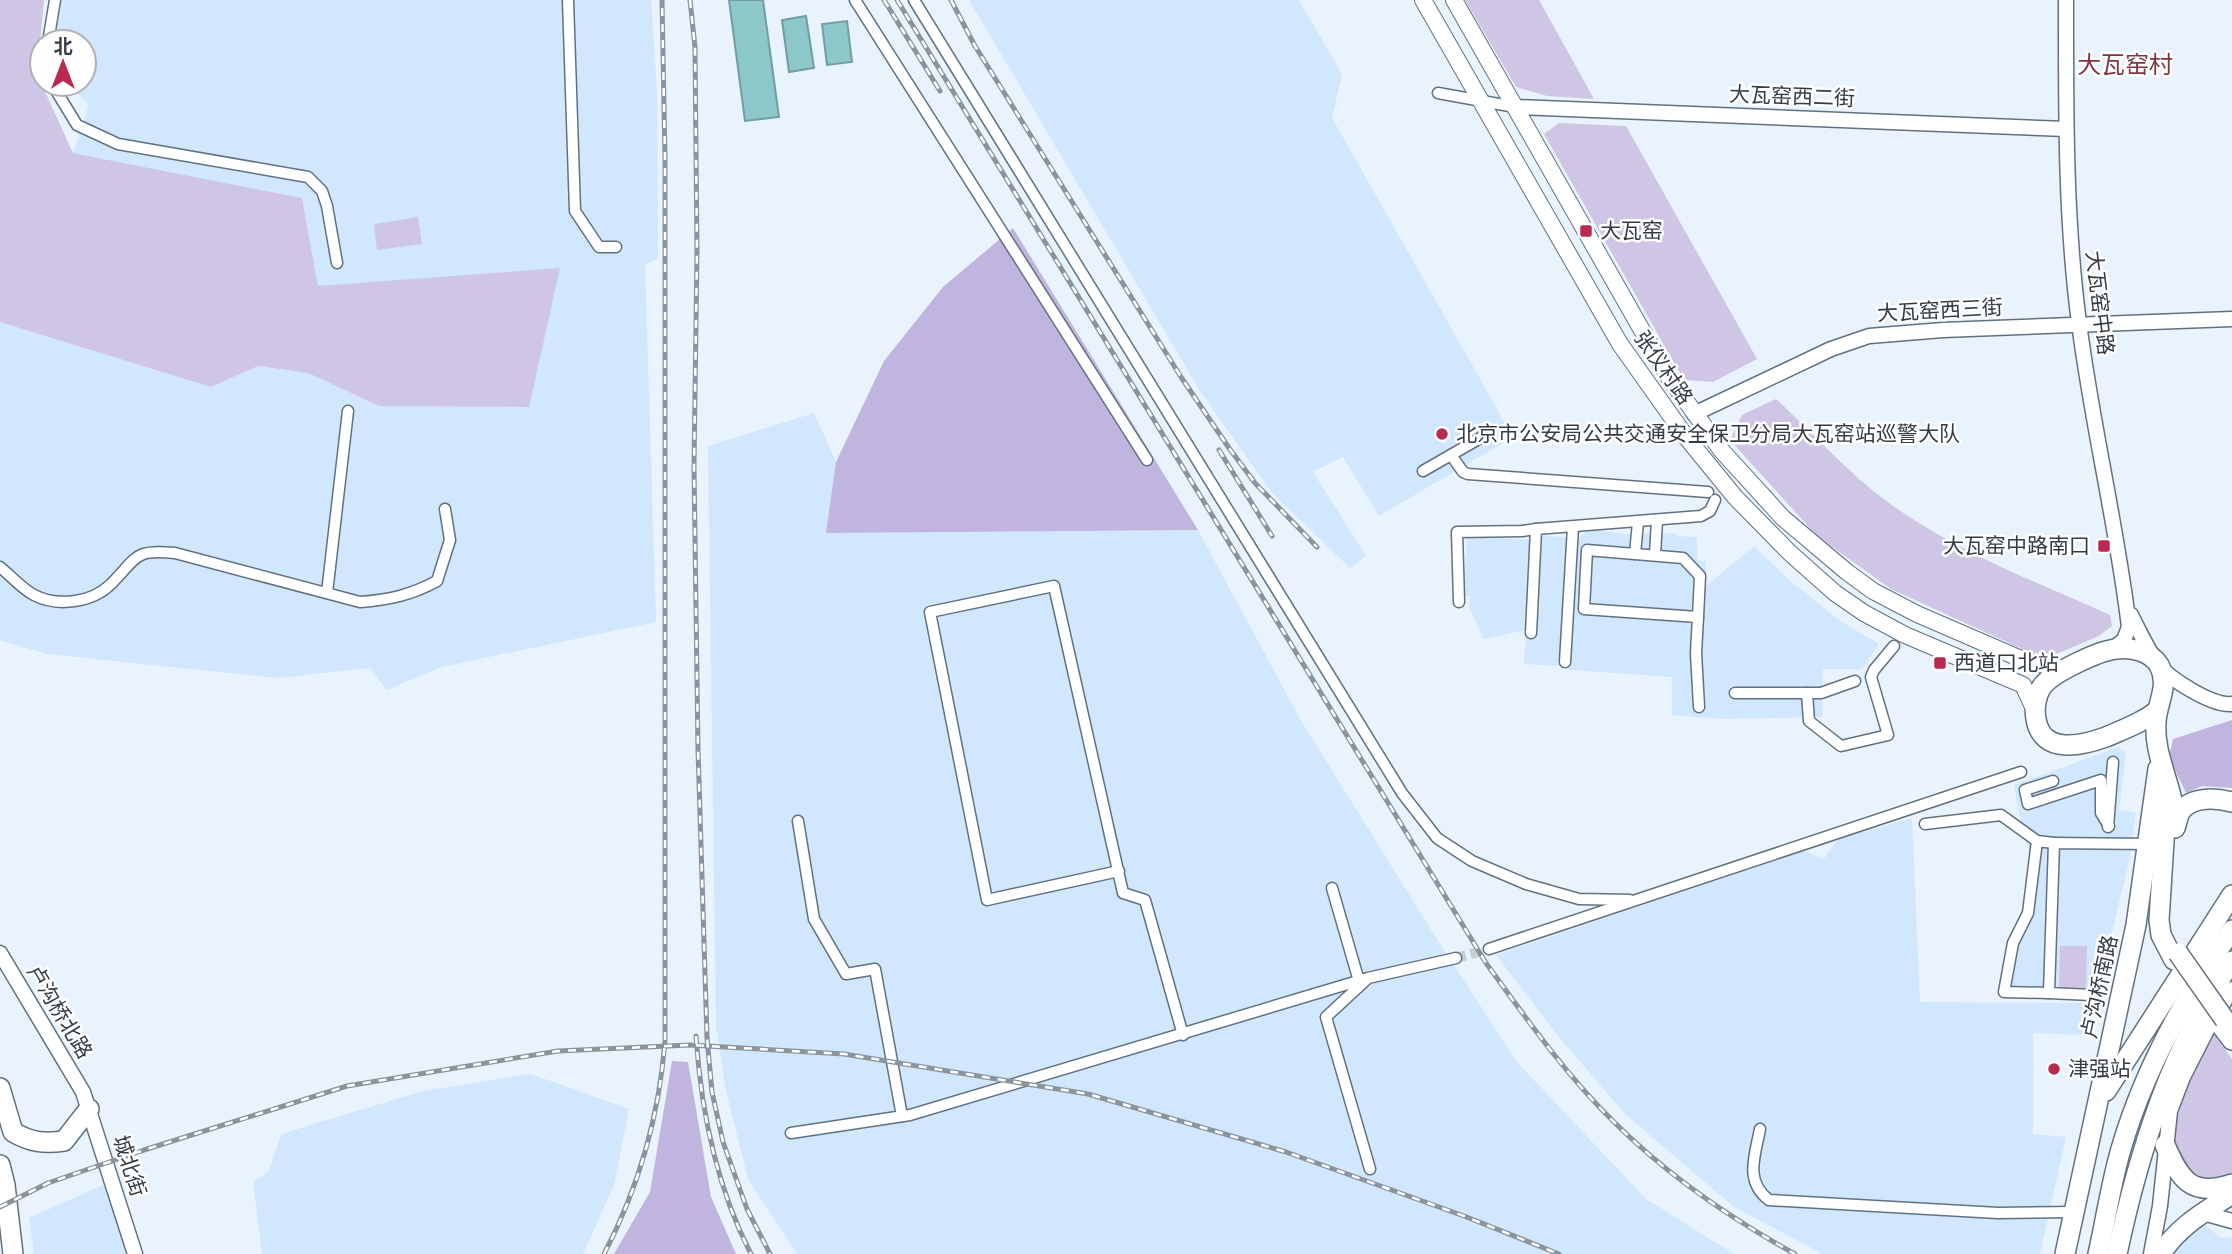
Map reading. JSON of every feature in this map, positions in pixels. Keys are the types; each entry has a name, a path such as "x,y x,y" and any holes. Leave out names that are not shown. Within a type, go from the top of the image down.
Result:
{"highway":[{"path":"2158,710 2146,721 2084,745 2066,746 2052,743 2041,734 2035,711 2042,685 2066,669 2111,650 2130,648 2146,653 2158,664 2164,695 2158,710 2157,744 2172,799 2175,827 2166,917 2176,957"},
{"path":"2112,734 2126,734 2139,739 2156,761 2166,802 2159,920 2161,935 2226,1024 2232,1040"},
{"name":"卢沟桥南路","path":"2065,1254 2132,948 2149,844 2156,761"},
{"path":"2175,827 2180,812 2188,806 2208,799 2232,802"},
{"path":"2097,1105 2231,896"},
{"path":"2098,1254 2120,1150 2136,1105 2180,1009 2232,930"},
{"path":"2117,1254 2130,1193 2154,1114 2197,1018 2232,961"},
{"path":"0,1088 13,1132 41,1143 64,1141 86,1101"},
{"path":"2165,1145 2178,1173 2189,1183 2217,1190 2232,1184"},
{"path":"0,1165 13,1254"},
{"path":"2161,1254 2171,1238 2232,1194"}],"main road":[{"name":"张仪村路","path":"1423,0 1620,344 1686,437 1735,497 1790,553 1835,593 1864,613 1905,635 2023,685 2035,711"},
{"name":"张仪村路","path":"1454,0 1643,333 1694,414 1722,452 1783,518 1874,591 1917,614 2028,662 2066,669"}],"street":[{"path":"50,28 55,0"},
{"path":"568,0 575,211 599,247 616,247"},
{"path":"855,0 1147,460"},
{"path":"914,0 1395,781 1437,838 1472,861 1526,884 1579,899 1630,900"},
{"name":"大瓦窑中路","path":"2066,0 2067,209 2079,325 2129,627 2124,640 2111,650"},
{"path":"1438,93 1515,107"},
{"path":"61,98 77,125 118,144 308,177 321,191 327,206 337,263"},
{"name":"大瓦窑西二街","path":"1515,107 2066,129"},
{"name":"大瓦窑西三街","path":"1694,414 1831,349 1868,336 1943,330 2232,319"},
{"path":"327,593 348,411"},
{"path":"1423,471 1489,433"},
{"path":"1451,455 1463,472 1468,474 1712,496 1710,511 1701,516 1522,531 1457,532 1459,602"},
{"path":"0,567 32,594 50,601 71,602 89,597 110,585 137,556 151,551 175,553 360,601 391,600 414,593 436,581 450,540 445,509"},
{"path":"1655,555 1657,520"},
{"path":"1635,554 1638,522"},
{"path":"1565,662 1573,527"},
{"path":"1531,634 1536,529"},
{"path":"1698,617 1584,609 1587,550 1683,558 1700,576 1698,617 1696,653 1699,707"},
{"path":"1119,872 988,900 930,612 1055,586 1119,872 1123,893 1145,900 1183,1035"},
{"name":"大瓦窑中路","path":"2127,608 2158,664"},
{"path":"1807,693 1810,721 1841,746 1888,735 1871,677 1894,646"},
{"path":"2158,664 2191,690 2214,701 2232,704"},
{"path":"1735,693 1821,693 1855,681"},
{"path":"2107,844 2113,762"},
{"path":"1489,949 2021,772"},
{"path":"2053,781 2025,790 2028,804 2101,780 2101,813 2109,826"},
{"path":"1925,824 2001,815 2036,841 2149,844"},
{"path":"798,821 814,919 846,974 875,969 902,1116"},
{"path":"2036,841 2028,913 2013,943 2004,992 2091,995"},
{"path":"2049,993 2054,843"},
{"path":"1332,888 1363,980"},
{"name":"卢沟桥北路","path":"0,953 86,1101"},
{"path":"791,1133 902,1116 1363,980 1456,958"},
{"path":"1363,980 1326,1017 1370,1169"},
{"path":"2151,1254 2160,1206 2170,1111 2206,1032 2232,989"},
{"name":"城北街","path":"86,1101 135,1254"},
{"path":"1759,1129 1753,1182 1758,1192 1769,1200 1998,1213 2074,1212"},
{"path":"2203,1213 2232,1221"}],"shaded area":[{"path":"0,0 44,0 41,28 28,28 28,98 48,98 73,153 302,198 318,286 560,268 529,407 379,406 308,373 258,366 211,387 0,322"},
{"path":"62,0 651,0 657,91 658,258 645,265 656,622 441,667 386,690 371,668 278,678 47,654 0,640 0,322 211,387 258,366 308,373 379,406 318,286 302,198 73,153 89,105 82,98 98,98 98,28 57,28"},
{"path":"729,0 763,0 779,117 745,121"},
{"path":"969,0 1299,0 1342,74 1332,118 1513,437 1379,516 1343,457 1313,472 1366,556 1350,568 1272,493 1200,391"},
{"path":"1465,0 1539,0 1594,99 1547,96 1516,87"},
{"path":"806,16 814,68 789,72 782,20"},
{"path":"847,21 852,62 827,65 822,24"},
{"path":"1559,123 1626,126 1757,359 1713,382 1684,380 1544,134"},
{"path":"418,217 422,244 377,250 374,224"},
{"path":"1013,228 1198,530 826,533 836,462 884,361 943,287"},
{"path":"1776,399 1851,471 1899,510 1976,555 2110,615 2112,626 2099,636 2047,658 1891,589 1817,536 1730,440 1742,415"},
{"path":"814,413 836,462 827,533 1198,530 1300,719 1517,1062 1646,1199 1734,1254 797,1254 748,1179 726,1091 716,1027 708,446"},
{"path":"1588,530 1630,534 1676,533 1676,536 1697,537 1697,560 1706,561 1706,586 1755,547 1788,579 1839,620 1879,644 1862,669 1823,669 1822,717 1725,719 1672,715 1672,677 1524,664 1526,630 1484,639 1469,607 1470,596 1463,596 1467,536 1530,540 1531,535 1579,538"},
{"path":"2232,720 2232,788 2202,786 2186,793 2169,757 2173,739"},
{"path":"2119,747 2126,753 2119,810 2136,813 2129,862 2096,998 2001,995 2008,942 2024,907 2029,847 2024,839 2014,785"},
{"path":"1912,818 1920,1002 2093,1003 2086,1035 2033,1033 2033,1134 2066,1137 2040,1254 1823,1254 1734,1207 1625,1114 1558,1036 1496,955 1804,851 1824,859 1838,839"},
{"path":"2060,946 2087,946 2086,989 2059,989"},
{"path":"2205,1021 2232,1059 2232,1180 2195,1183 2170,1144"},
{"path":"672,1061 688,1062 711,1197 736,1254 614,1254 650,1192"},
{"path":"531,1074 629,1109 614,1185 583,1254 262,1254 253,1182 269,1171 281,1134 423,1091"},
{"path":"105,1184 127,1254 34,1254 29,1218"},
{"path":"2205,1224 2219,1237 2232,1238 2232,1254 2171,1254 2194,1226"}],"tunnel":[{"path":"1456,958 1489,949"}],"railway":[{"path":"604,1254 627,1203 645,1151 658,1097 665,1041 665,159 662,0"},
{"path":"690,0 695,47 697,252 694,467 698,750 707,1038 712,1092 723,1142 747,1209 770,1254"},
{"path":"884,0 940,91"},
{"path":"897,0 1486,963 1563,1065 1596,1104 1634,1141 1677,1178 1747,1226 1795,1254"},
{"path":"951,0 975,46 1181,377 1255,483 1317,547"},
{"path":"1219,450 1272,536"},
{"path":"696,1036 712,1148 728,1202 751,1254"},
{"path":"0,1207 48,1183 347,1086 558,1051 690,1045 844,1054 1088,1094 1286,1152 1464,1216 1559,1254"}],"place":[{"name":"大瓦窑","path":"1586,231"},
{"name":"北京市公安局公共交通安全保卫分局大瓦窑站巡警大队","path":"1442,434"},
{"name":"大瓦窑中路南口","path":"2104,546"},
{"name":"西道口北站","path":"1940,663"},
{"name":"津强站","path":"2054,1069"}],"district":[{"name":"大瓦窑村","path":"2125,65"}]}
